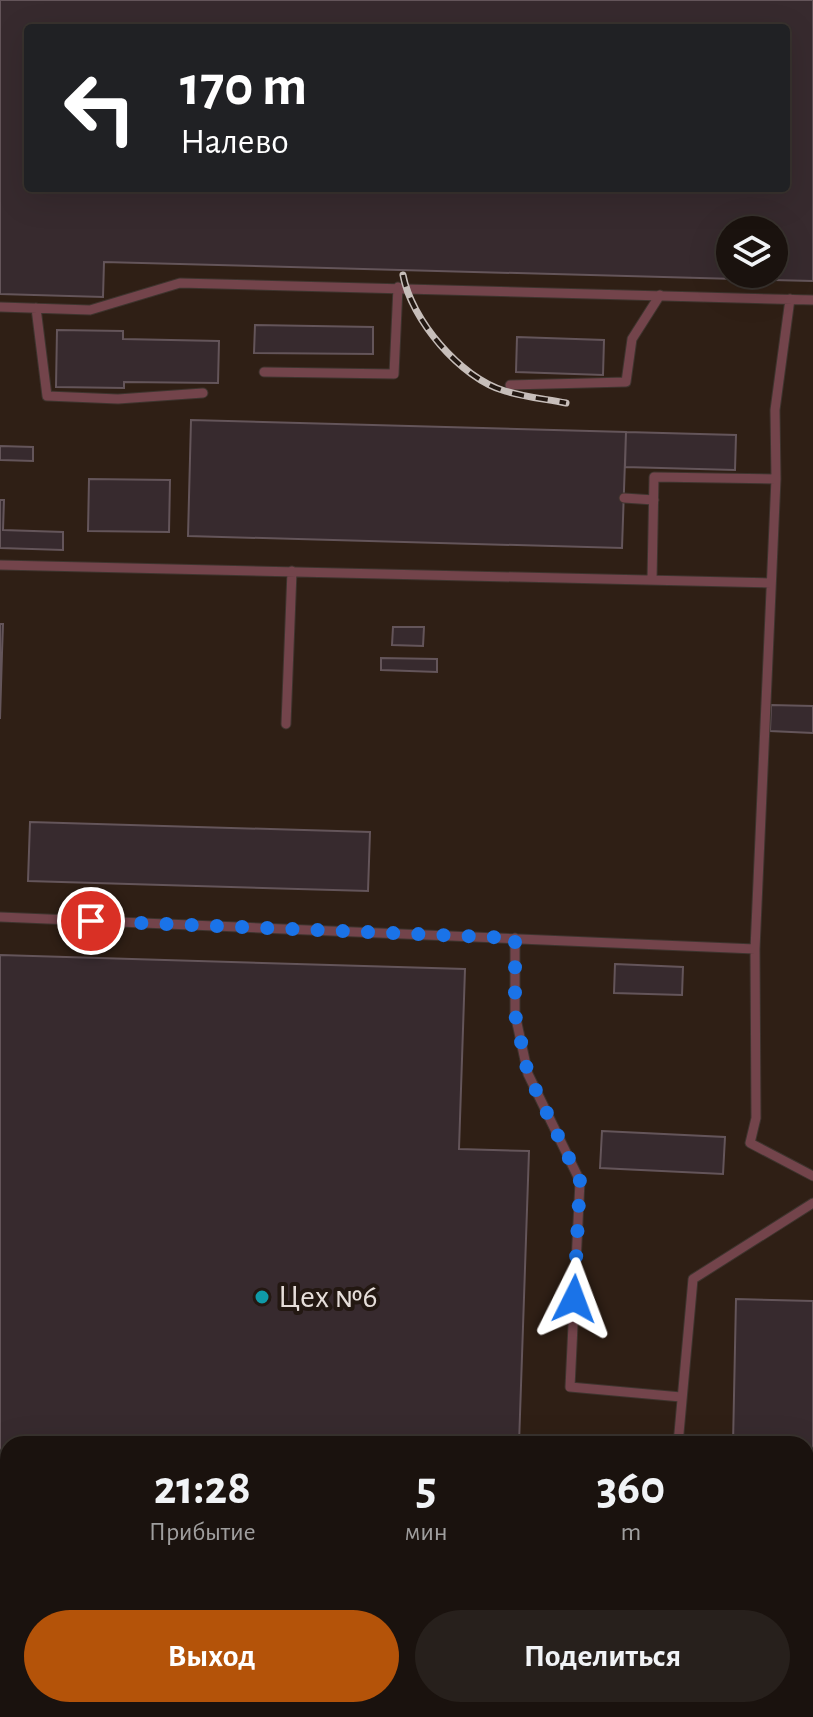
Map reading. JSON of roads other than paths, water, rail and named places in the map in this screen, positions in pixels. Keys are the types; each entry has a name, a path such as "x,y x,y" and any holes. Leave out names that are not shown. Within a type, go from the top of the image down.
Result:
{"lane":[{"path":"0,307 90,310 180,283 813,300"},
{"path":"264,372 394,374 398,287"},
{"path":"510,385 626,382 632,339 660,295"},
{"path":"790,299 775,410 776,479 755,949 756,1118 750,1143 813,1176"},
{"path":"36,308 47,396 118,399 203,393"},
{"path":"652,580 654,477 776,479"},
{"path":"624,498 654,500"},
{"path":"0,565 771,583"},
{"path":"286,724 292,571"},
{"path":"0,917 755,949"},
{"path":"515,938 515,1014 528,1074 580,1181 570,1387 681,1397"},
{"path":"679,1436 693,1279 813,1203"}],"railway":[{"path":"403,275 416,310 427,328 471,374 505,391 566,403"}],"place":[{"name":"Цех №6","path":"262,1297"}]}
